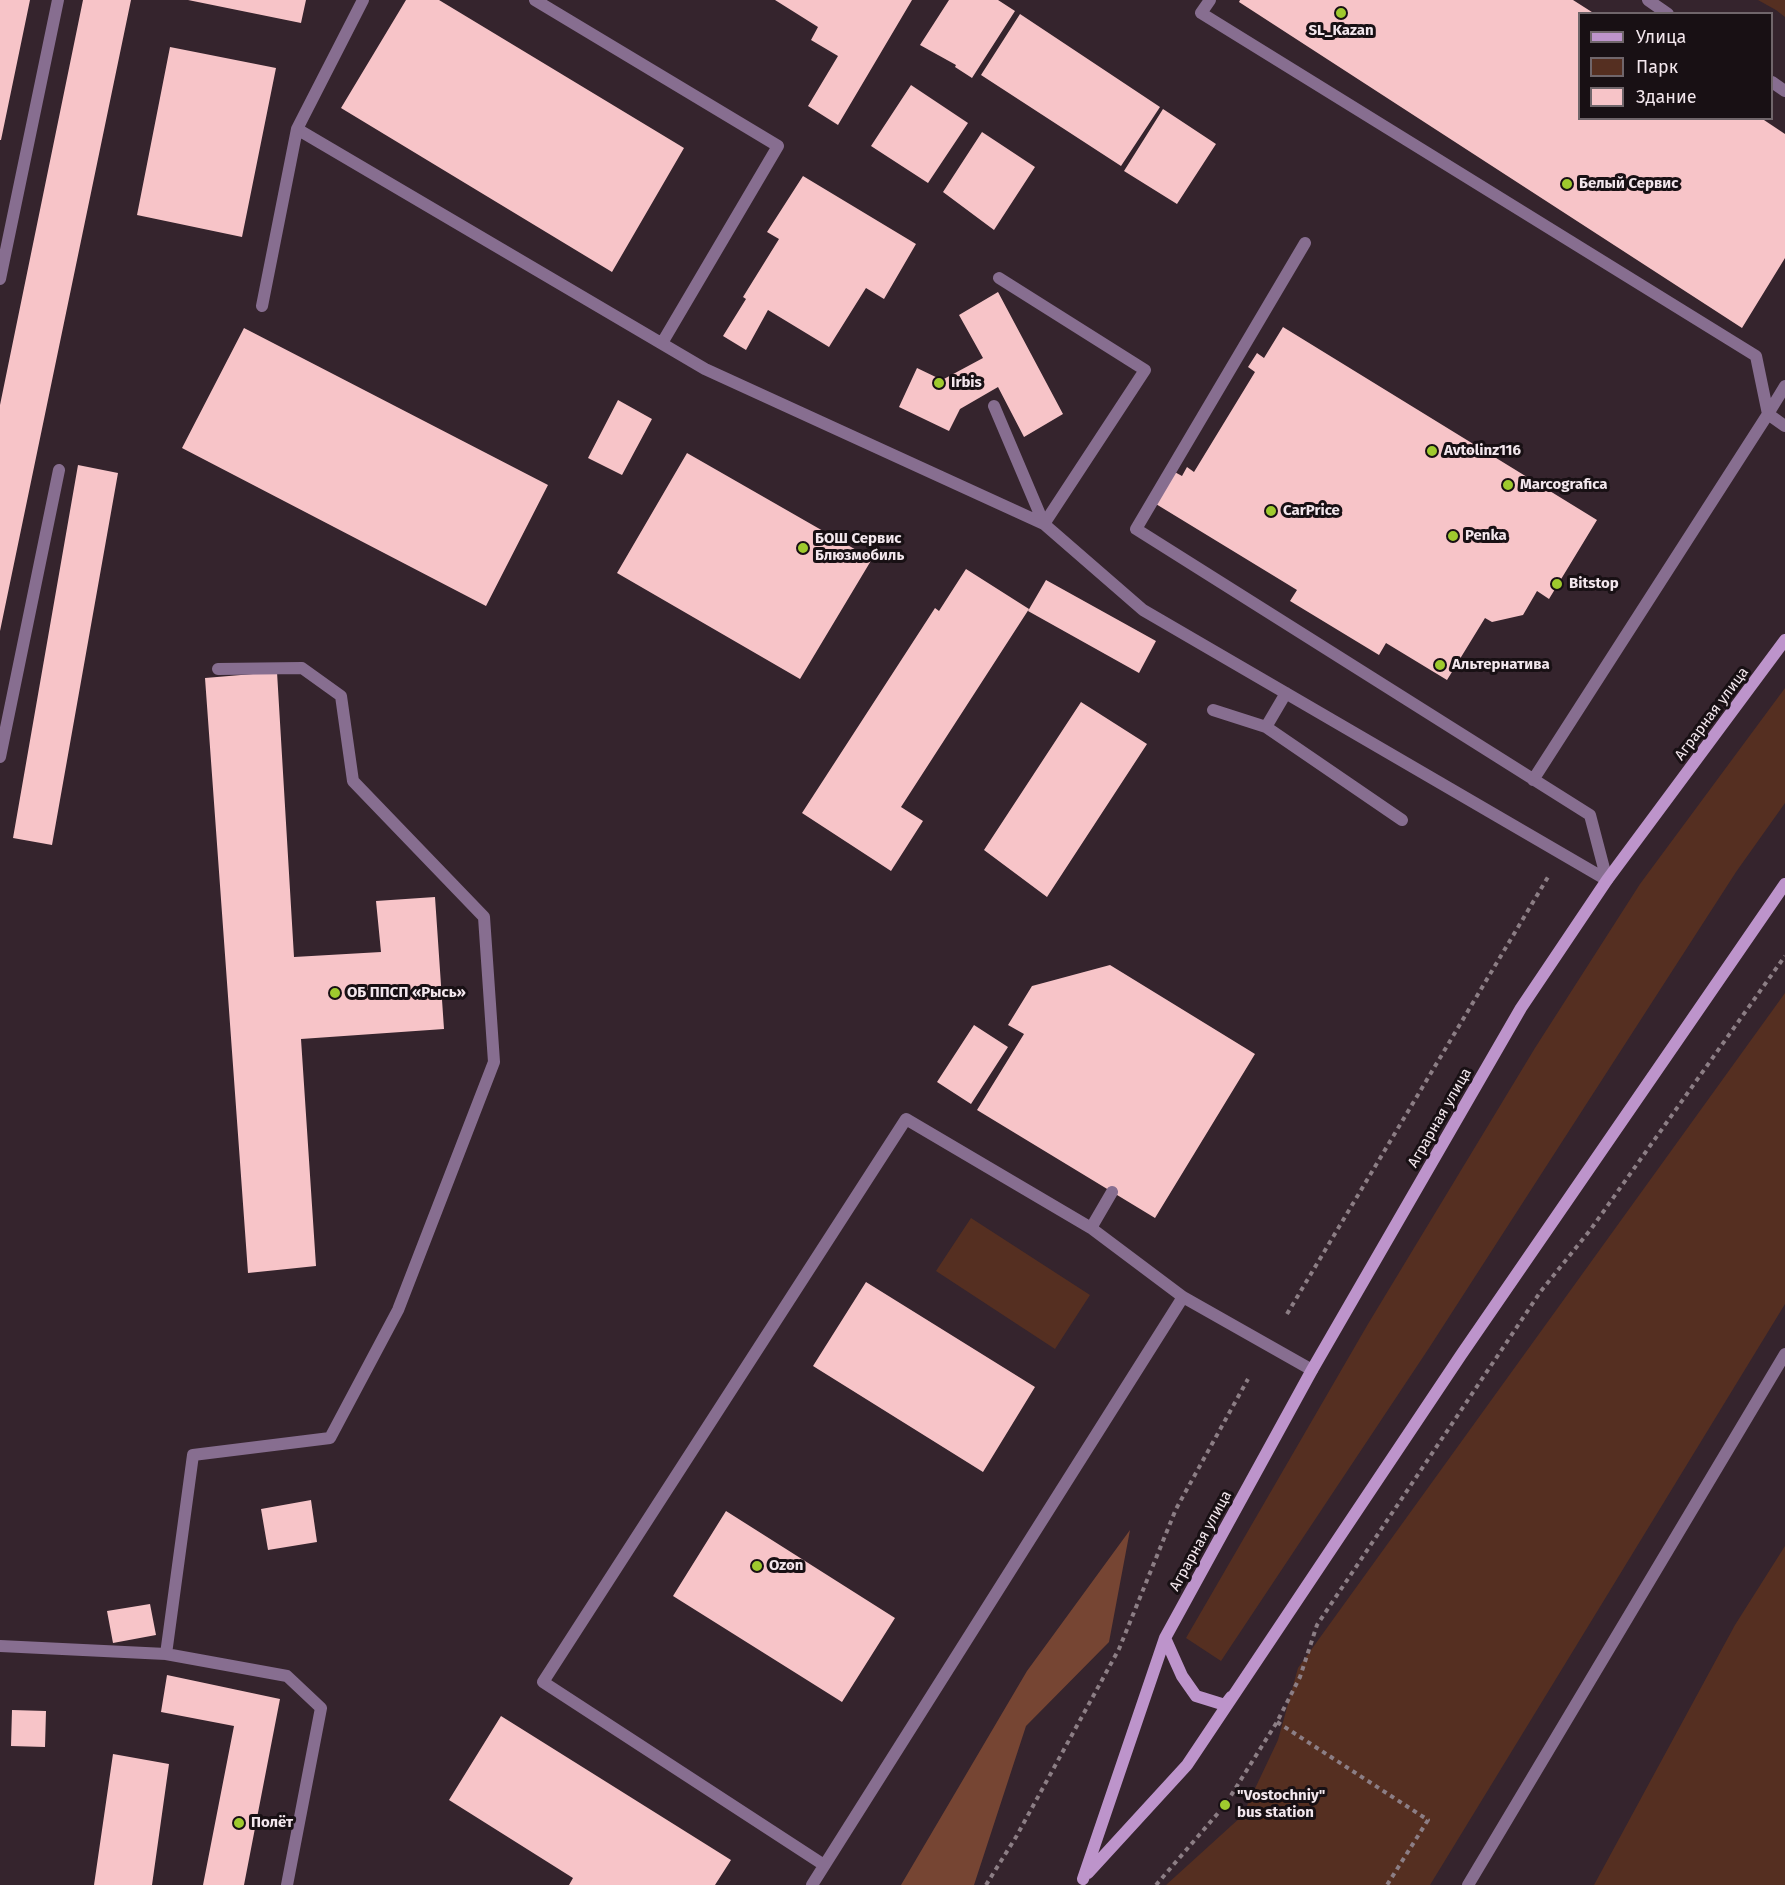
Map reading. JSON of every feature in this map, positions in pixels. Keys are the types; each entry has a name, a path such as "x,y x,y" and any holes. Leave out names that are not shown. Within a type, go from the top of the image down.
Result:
{"street":[{"name":"Аграрная улица","path":"1081,1882 1165,1638 1312,1370 1521,1008 1607,880 1785,640"},
{"name":"Аграрная улица","path":"1081,1882 1187,1765 1461,1355 1785,884"},
{"name":"Аграрная улица","path":"1165,1638 1182,1676 1196,1696 1224,1705 1244,1682"}],"lane":[{"path":"0,279 58,0"},
{"path":"262,306 297,129 363,0"},
{"path":"535,0 778,146 662,343"},
{"path":"1210,0 1201,13 1756,356 1768,414 1785,426"},
{"path":"1648,0 1665,12"},
{"path":"297,129 705,369 1044,524 1143,610 1607,880"},
{"path":"1305,243 1136,529 1590,815 1607,880"},
{"path":"999,278 1145,370 1044,524"},
{"path":"1533,780 1785,386"},
{"path":"994,406 1044,524"},
{"path":"0,757 58,470"},
{"path":"166,1654 193,1455 330,1438 398,1310 494,1062 484,917 353,781 341,696 302,668 218,669"},
{"path":"1266,727 1286,693"},
{"path":"1213,710 1266,727 1402,820"},
{"path":"824,1865 543,1682 906,1119 1091,1228 1183,1297 1312,1370"},
{"path":"1091,1228 1112,1192"},
{"path":"812,1885 1183,1297"},
{"path":"1468,1885 1785,1354"},
{"path":"0,1646 166,1654 287,1676 321,1708 287,1885"}],"path":[{"path":"1287,1314 1549,875"},
{"path":"1156,1885 1225,1805 1277,1722 1300,1677 1317,1625 1541,1291 1598,1219 1785,956"},
{"path":"986,1885 1016,1837 1119,1649 1176,1509 1248,1379"},
{"path":"1277,1722 1428,1820 1387,1885"}],"green space":[{"path":"1758,0 1785,0 1785,17 1776,10"},
{"path":"1785,688 1785,803 1736,872 1429,1348 1221,1661 1186,1638 1368,1324 1535,1048 1640,884"},
{"path":"1785,993 1785,1304 1430,1885 1166,1885 1242,1816 1278,1740 1298,1668"},
{"path":"971,1218 1090,1295 1055,1349 936,1271"},
{"path":"1785,1546 1785,1885 1594,1885 1735,1625"}],"shaded area":[{"path":"1130,1530 1109,1642 1026,1726 974,1885 901,1885 1027,1671"}],"building":[{"path":"0,0 30,0 1,140 0,140"},
{"path":"83,0 131,0 0,631 0,405"},
{"path":"188,0 306,0 301,23"},
{"path":"406,0 439,0 684,148 612,272 341,108"},
{"path":"775,0 912,0 838,125 808,106 838,56 811,40 818,27"},
{"path":"949,0 998,0 1015,11 972,78 955,67 956,65 920,45"},
{"path":"1240,0 1573,0 1592,12 1578,12 1578,120 1764,120 1785,134 1785,258 1742,328 1239,2"},
{"path":"1020,14 1160,107 1121,166 981,75"},
{"path":"170,47 276,68 242,237 137,215"},
{"path":"911,85 968,123 928,183 871,146"},
{"path":"1163,109 1216,144 1177,204 1124,171"},
{"path":"982,132 1035,167 994,230 943,192"},
{"path":"803,176 916,244 884,299 866,288 829,347 768,310 746,350 723,336 746,299 743,297 779,239 767,232"},
{"path":"998,292 1063,414 1024,437 998,387 960,409 949,431 899,407 917,368 942,380 983,358 959,315"},
{"path":"1283,327 1597,520 1549,599 1537,591 1523,615 1492,622 1485,618 1447,680 1386,643 1379,655 1290,601 1297,590 1151,501 1171,470 1182,476 1187,467 1194,472 1255,372 1248,367 1257,353 1264,358"},
{"path":"244,328 548,485 486,606 182,448"},
{"path":"618,400 652,419 622,475 588,458"},
{"path":"687,453 872,559 800,679 617,573"},
{"path":"78,465 118,473 52,845 13,838"},
{"path":"966,569 1029,609 901,807 923,821 891,871 802,813 935,608 939,611"},
{"path":"1046,580 1156,641 1139,673 1028,611"},
{"name":"ОБ ППСП «Рысь»","path":"277,672 294,957 381,952 376,901 435,897 444,1029 301,1039 316,1266 248,1273 205,678"},
{"path":"1081,702 1147,744 1047,897 984,850"},
{"path":"1110,965 1255,1054 1155,1218 977,1110 1024,1034 1008,1025 1032,986"},
{"path":"974,1025 1008,1047 971,1104 937,1082"},
{"path":"866,1282 1035,1387 983,1472 813,1366"},
{"path":"311,1500 317,1542 268,1550 261,1509"},
{"path":"726,1511 895,1618 842,1702 673,1596"},
{"path":"150,1604 156,1635 113,1643 107,1611"},
{"path":"167,1675 280,1699 244,1885 203,1885 234,1726 161,1712"},
{"path":"12,1710 46,1711 45,1747 11,1746"},
{"path":"501,1716 731,1860 715,1885 569,1885 573,1878 449,1800"},
{"path":"113,1754 169,1764 152,1885 94,1885"}],"place":[{"name":"SL_Kazan","path":"1341,13"},
{"name":"Белый Сервис","path":"1567,184"},
{"name":"Irbis","path":"939,383"},
{"name":"Avtolinz116","path":"1432,451"},
{"name":"Marcografica","path":"1508,485"},
{"name":"CarPrice","path":"1271,511"},
{"name":"Penka","path":"1453,536"},
{"name":"БОШ Сервис Блюзмобиль","path":"803,548"},
{"name":"Bitstop","path":"1557,584"},
{"name":"Альтернатива","path":"1440,665"},
{"name":"ОБ ППСП «Рысь»","path":"335,993"},
{"name":"Ozon","path":"757,1566"},
{"name":"\"Vostochniy\" bus station","path":"1225,1805"},
{"name":"Полёт","path":"239,1823"}]}
